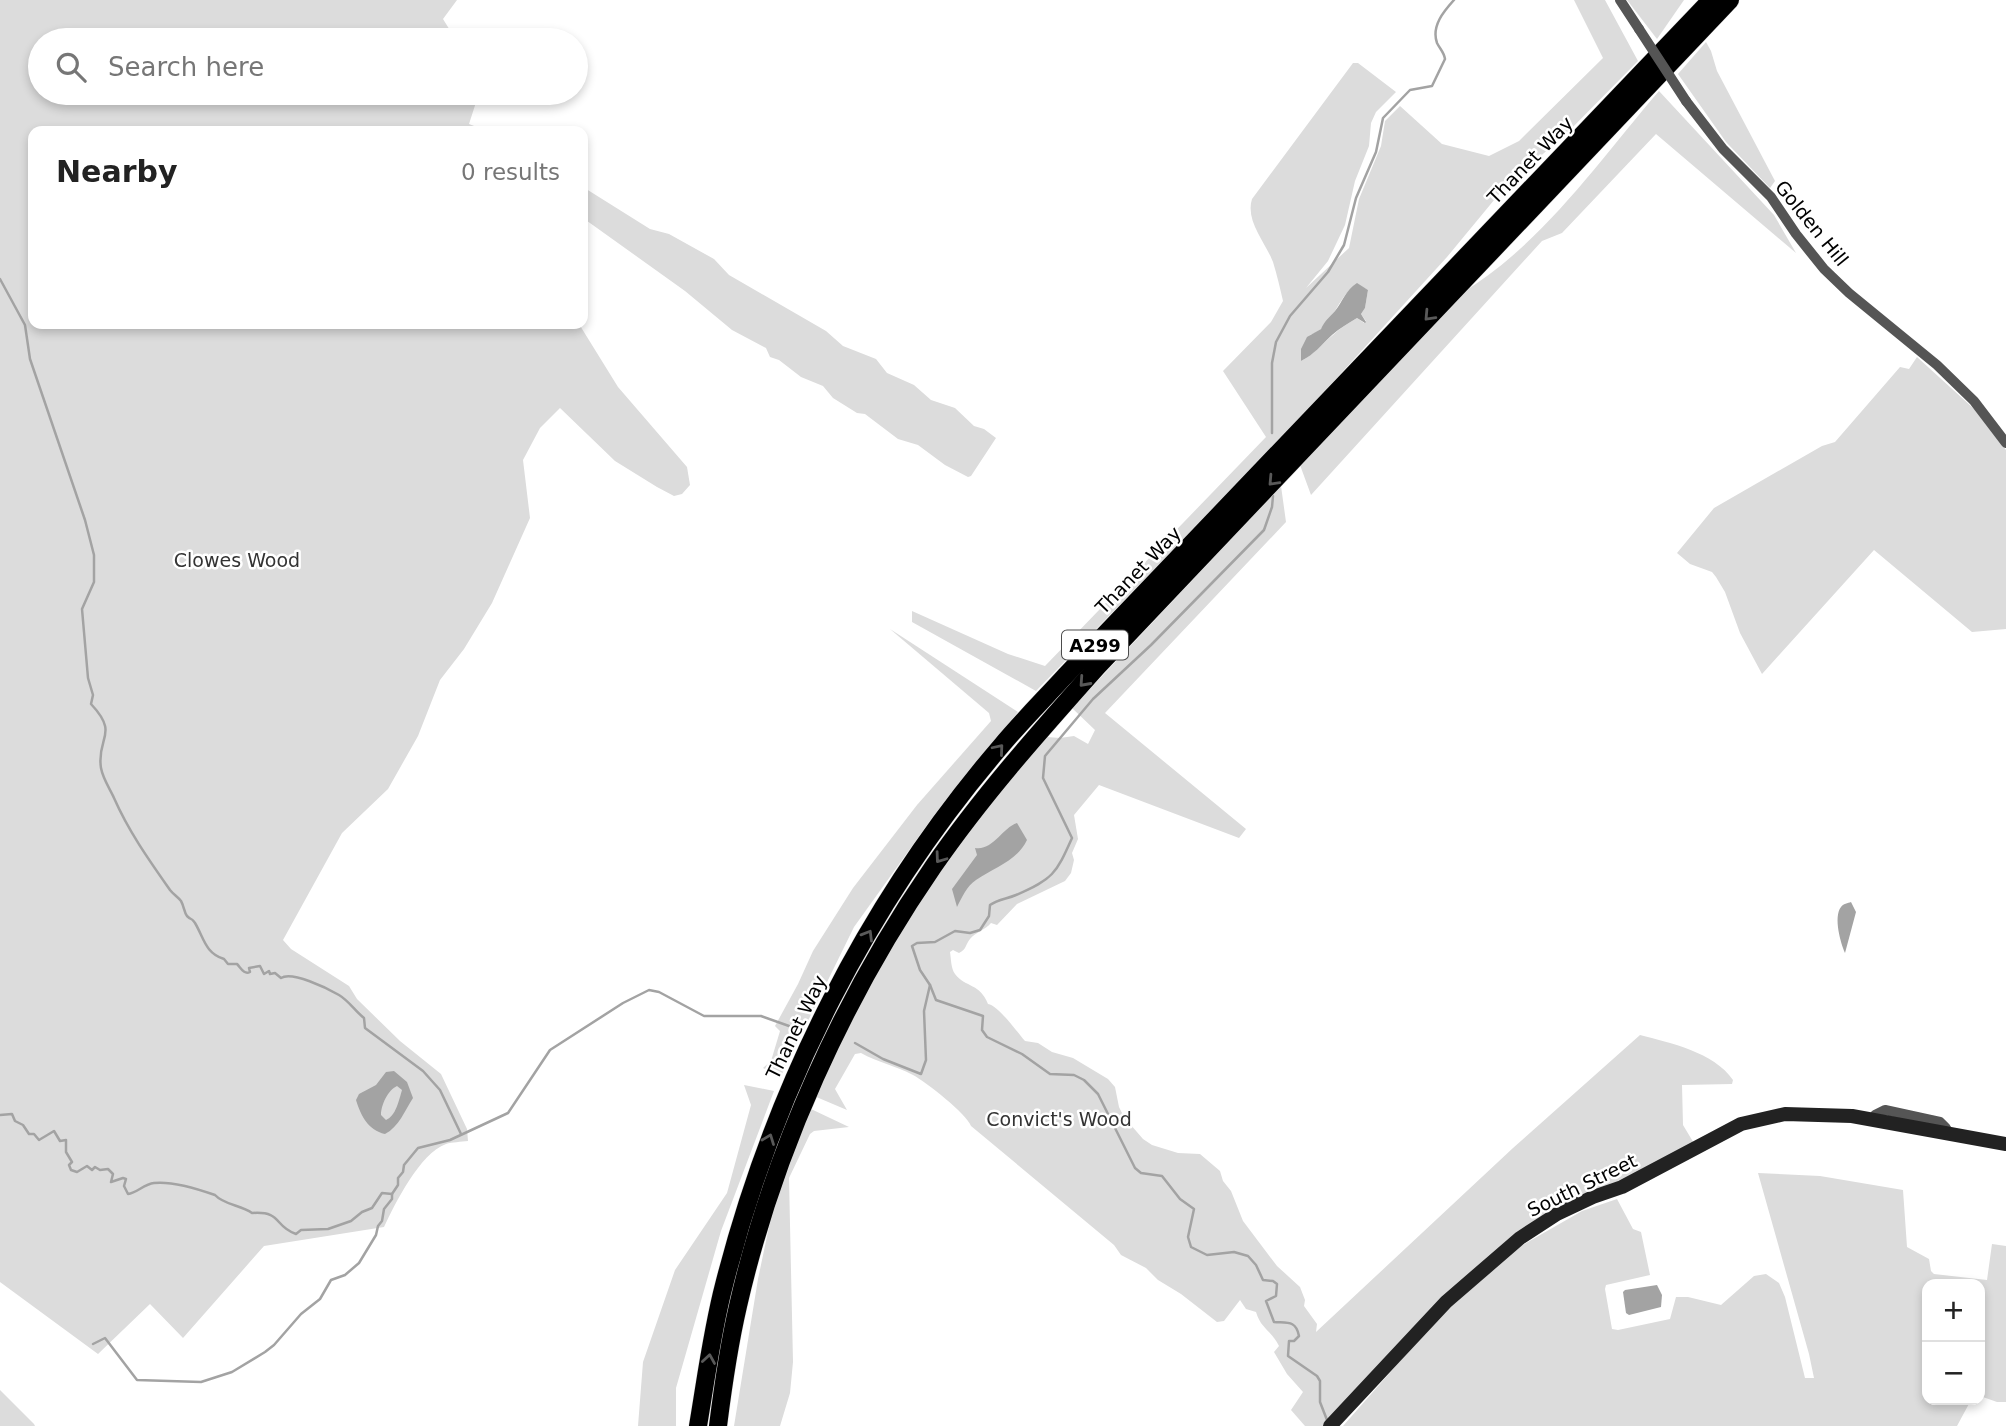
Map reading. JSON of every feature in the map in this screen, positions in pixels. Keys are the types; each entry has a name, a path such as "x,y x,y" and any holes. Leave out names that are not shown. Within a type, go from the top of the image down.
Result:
{"highway":[{"name":"Thanet Way","path":"698,1426 713,1334 724,1287 766,1147 789,1087 816,1029 870,932 919,854 1000,747 1065,676 1711,0"},
{"name":"Thanet Way","path":"718,1426 738,1305 771,1193 794,1129 828,1049 887,939 933,867 1030,742 1098,666 1730,0"}],"street":[{"name":"Golden Hill","path":"1620,0 1686,101 1723,149 1771,197 1824,269 1956,383 1974,401 2006,443"},
{"name":"South Street","path":"1330,1426 1446,1302 1520,1238 1557,1214 1622,1187 1741,1124 1775,1115 1810,1113 1875,1120 2006,1144"}],"green space":[{"name":"Clowes Wood","path":"0,0 457,0 443,19 449,28 28,28 28,105 475,105 469,124 474,126 28,126 28,329 582,329 618,387 687,467 690,485 682,494 674,496 657,487 615,461 560,408 540,428 523,460 530,518 492,603 464,649 440,680 418,736 388,789 342,833 283,940 291,949 349,986 357,999 400,1041 441,1074 467,1129 468,1141 446,1144 427,1158 409,1180 384,1227 264,1246 183,1338 150,1304 98,1354 0,1282"},
{"path":"1574,0 1605,0 1638,61 1567,133 1504,188 1447,257 1283,437 1036,691 912,622 912,611 1008,654 1045,666 1266,437 1223,371 1271,322 1283,301 1273,262 1251,215 1252,199 1353,63 1358,63 1396,92 1376,112 1371,123 1369,146 1355,181 1345,225 1328,261 1306,288 1349,248 1359,199 1381,146 1385,121 1400,106 1442,144 1489,156 1519,141 1603,58","holes":["1357,284 1368,290 1365,308 1361,314 1366,321 1364,323 1357,318 1301,361 1310,335 1324,326 1350,289"]},
{"path":"1627,0 1684,0 1657,39"},
{"path":"1706,42 1717,71 1775,181 1770,188 1726,142 1678,74"},
{"path":"1659,91 1774,215 1796,253 1656,134 1562,233 1542,241 1311,495 1300,465 1460,294 1517,252 1567,201"},
{"path":"588,190 650,229 669,234 714,259 729,275 826,331 843,346 876,359 887,373 914,385 931,400 955,408 974,426 984,429 996,438 968,477 945,465 918,445 898,439 865,414 857,413 833,398 823,386 801,377 779,360 770,357 766,348 732,330 685,291 588,222"},
{"path":"1917,357 1984,418 2006,450 2006,629 1972,632 1874,550 1762,674 1740,633 1725,592 1716,577 1712,572 1690,564 1677,553 1714,508 1822,446 1835,442 1900,367 1909,369"},
{"name":"Convict's Wood","path":"1281,486 1286,522 1105,713 1246,829 1239,838 1099,785 1074,815 1078,839 1072,853 1074,860 1071,873 1065,881 1017,904 997,925 991,923 972,937 962,951 950,952 955,974 981,992 988,1004 1002,1014 1025,1041 1038,1043 1052,1052 1073,1058 1108,1079 1115,1087 1124,1117 1143,1139 1152,1145 1178,1153 1200,1154 1220,1171 1243,1221 1277,1266 1300,1287 1305,1300 1304,1306 1317,1324 1316,1332 1513,1148 1640,1035 1691,1050 1715,1062 1733,1080 1732,1084 1682,1085 1683,1125 1695,1145 1507,1246 1324,1426 1305,1426 1291,1410 1303,1392 1287,1374 1274,1352 1279,1346 1256,1312 1246,1309 1240,1300 1224,1321 1217,1322 1158,1280 1146,1268 1121,1255 1114,1245 971,1126 954,1106 919,1079 861,1053 855,1054 835,1089 847,1110 814,1096 883,957 991,796 1047,737 1074,736 1088,744 1095,730 1072,708"},
{"path":"890,629 1018,712 935,814 854,927 781,1076 763,1068 771,1061 780,1031 775,1026 813,951 853,888 917,805 991,721 989,713"},
{"path":"744,1085 774,1091 721,1231 676,1388 676,1426 638,1426 643,1362 675,1270 727,1193 751,1105"},
{"path":"811,1109 849,1127 814,1131 810,1134 789,1178 793,1362 790,1393 780,1426 734,1426 758,1279 778,1184"},
{"path":"1758,1173 1820,1176 1903,1190 1907,1247 1929,1259 1934,1274 1978,1279 1922,1279 1922,1405 1968,1405 1957,1426 1343,1426 1438,1318 1521,1246 1582,1211 1617,1199 1633,1229 1641,1232 1650,1275 1606,1285 1612,1329 1670,1319 1676,1297 1688,1297 1721,1305 1754,1276 1766,1274 1779,1283 1785,1297 1805,1378 1814,1378"},
{"path":"1992,1244 2006,1246 2006,1402 1985,1398 1985,1280"},
{"path":"0,1390 34,1424 35,1426 0,1426"}],"shaded area":[{"path":"1357,283 1368,290 1365,308 1361,314 1366,322 1357,318 1335,332 1301,361 1301,349 1307,337 1321,329"},
{"path":"1017,823 1027,840 1023,847 1011,858 973,882 957,907 952,889 977,855 975,848 987,846"},
{"path":"1851,902 1856,912 1845,953 1838,917 1842,906"},
{"path":"394,1071 407,1082 413,1098 398,1123 385,1134 366,1121 356,1100 359,1094 376,1085 386,1072","holes":["397,1086 402,1090 395,1111 386,1120 381,1115 386,1098"]},
{"path":"1657,1285 1662,1295 1661,1307 1629,1315 1626,1313 1625,1290"}],"waterway":[{"path":"1272,433 1272,363 1276,342 1290,316 1328,272 1344,245 1356,198 1376,152 1383,118 1410,90 1432,86 1445,59 1437,43 1437,25 1454,0"},
{"path":"0,279 25,325 30,359 85,520 94,555 94,582 82,609 88,678 93,695 91,704 100,714 106,730 100,758 102,772 126,822 162,879 181,901 186,914 195,923 213,953 228,964 237,964 246,973 250,972 249,968 260,966 264,974 269,971 281,978 301,978 343,997 364,1018 365,1028 423,1071 440,1090 461,1134"},
{"path":"1273,496 1264,530 1151,645 1093,699 1045,756 1043,778 1072,838 1057,868 1038,884 990,905 989,916 980,930 970,933 955,931 935,942 912,946 920,970 936,1000 983,1016 982,1030 987,1037 1022,1054 1050,1074 1074,1075 1084,1080 1098,1094 1135,1168 1141,1173 1162,1176 1180,1199 1194,1209 1188,1237 1191,1247 1207,1255 1234,1252 1248,1256 1263,1280 1277,1284 1276,1296 1266,1301 1274,1322 1290,1323 1296,1327 1299,1336 1294,1341 1289,1341 1288,1356 1317,1376 1320,1381 1320,1402 1327,1420"},
{"path":"855,1043 883,1059 921,1074 926,1060 924,1011 930,985"},
{"path":"0,1115 12,1114 15,1121 39,1140 54,1131 60,1141 66,1140 66,1152 72,1162 69,1165 71,1170 77,1172 87,1166 92,1170 95,1167 100,1170 108,1169 113,1174 111,1182 126,1179 124,1186 128,1194 154,1183 185,1186 215,1195 252,1213 269,1214 296,1234 301,1230 328,1229 351,1221 372,1208 382,1193 392,1194 398,1185 404,1165 418,1148 450,1140 508,1113 550,1050 623,1003 649,990 659,992 704,1016 761,1016 789,1026"},
{"path":"93,1344 105,1338 137,1380 201,1382 232,1372 274,1345 301,1314 320,1299 331,1280 345,1275 359,1263 376,1235 392,1194"}]}
